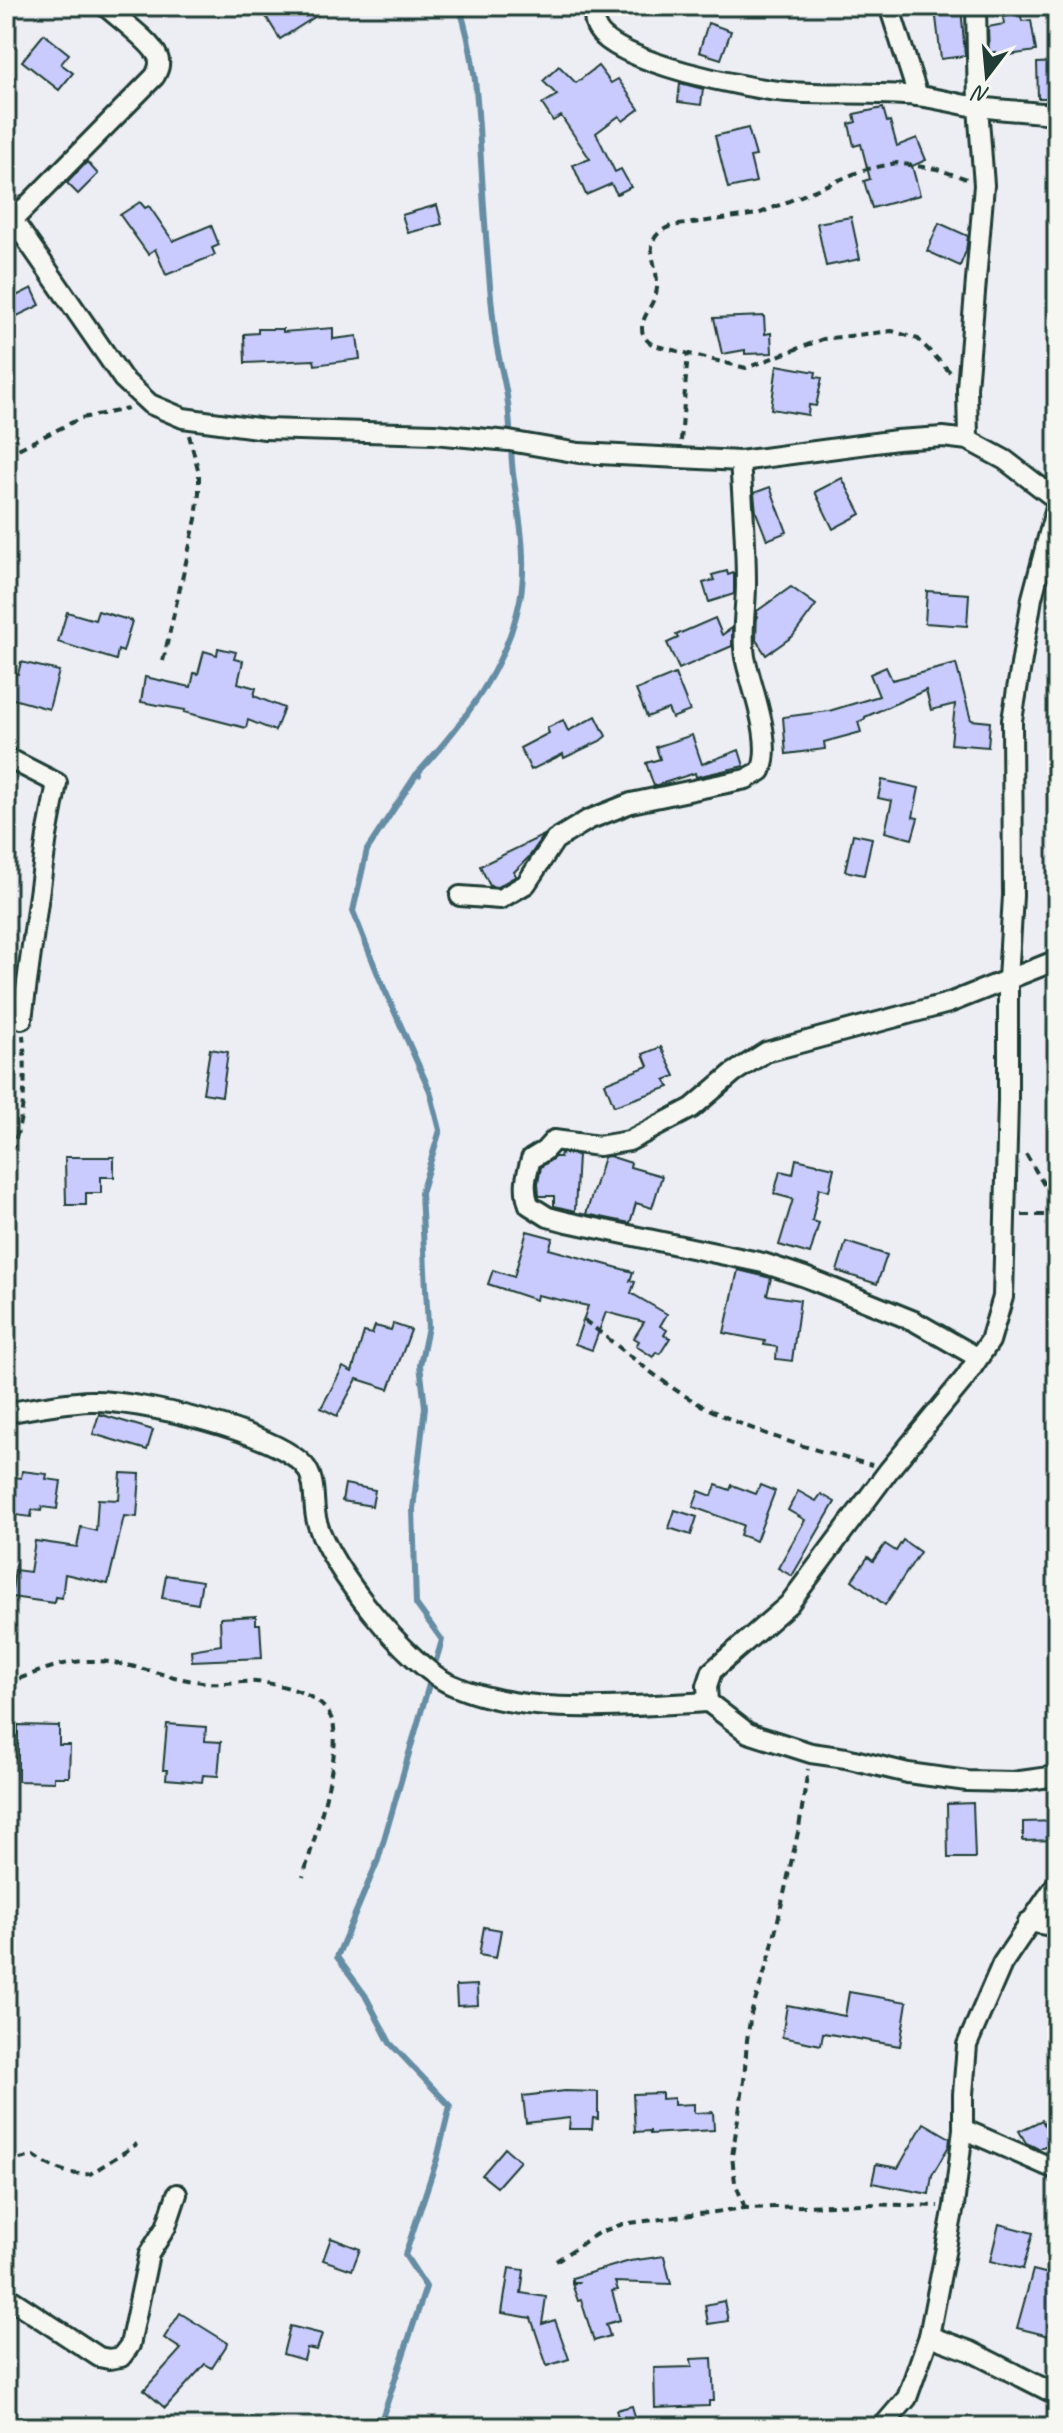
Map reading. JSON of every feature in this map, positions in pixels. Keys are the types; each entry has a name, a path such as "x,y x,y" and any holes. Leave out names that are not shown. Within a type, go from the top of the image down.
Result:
{"street":[{"path":"105,6 152,48 159,58 159,68 155,76 9,218 123,379 150,404 183,418 265,429 449,435 579,453 681,459 740,461 897,440 943,437 968,440 1005,460 1057,501 1032,598 1012,720 1013,896 1008,979 1003,1297 990,1341 965,1378 889,1470 789,1604 712,1671 707,1686 708,1702"},
{"path":"596,6 594,18 598,30 608,39 634,54 684,72 731,84 787,92 918,96 978,107 1057,114"},
{"path":"889,6 918,96"},
{"path":"968,440 967,388 984,185 978,107 976,6"},
{"path":"460,896 500,899 526,884 555,840 588,820 631,803 746,779 761,771 765,753 745,657 742,627 746,565 740,461"},
{"path":"6,757 57,783 22,1019"},
{"path":"977,1357 914,1321 763,1263 644,1240 548,1217 529,1205 524,1191 531,1159 554,1140 599,1146 629,1141 692,1108 733,1073 766,1052 949,1003 1057,960"},
{"path":"6,1413 92,1401 114,1403 247,1432 297,1457 308,1470 313,1483 317,1523 336,1560 365,1602 409,1655 449,1684 489,1697 591,1710 643,1704 708,1702 748,1733 811,1753 908,1773 967,1781 1013,1782 1057,1776"},
{"path":"882,2427 907,2398 929,2336 954,2206 963,2129 967,2045 1002,1964 1057,1883"},
{"path":"1028,1922 1057,1927"},
{"path":"963,2129 1057,2170"},
{"path":"6,2296 99,2357 121,2357 130,2345 149,2254 166,2227 177,2194"},
{"path":"929,2336 970,2351 1057,2395"}],"path":[{"path":"967,388 918,339 892,331 823,339 746,368 653,345 642,334 641,326 654,300 657,284 651,251 663,229 758,214 863,170 896,163 937,169 984,185"},
{"path":"681,459 688,352"},
{"path":"6,455 81,418 150,404"},
{"path":"163,661 196,519 199,493 194,452 183,418"},
{"path":"6,1165 19,1132 23,1110 25,1050 22,1019"},
{"path":"1023,1148 1057,1207"},
{"path":"1004,1216 1057,1215"},
{"path":"584,1320 681,1393 727,1418 792,1444 889,1470"},
{"path":"6,1683 66,1663 89,1660 203,1683 258,1682 312,1698 325,1708 333,1720 335,1736 322,1810 303,1877"},
{"path":"745,2208 735,2182 732,2156 751,2014 770,1955 799,1828 811,1753"},
{"path":"6,2162 34,2156 52,2168 90,2174 137,2144"},
{"path":"556,2261 598,2233 623,2224 745,2208 864,2204 954,2206"}],"building":[{"path":"264,6 332,6 280,39 265,15 269,13"},
{"path":"961,6 965,56 941,59 935,9"},
{"path":"1020,13 1022,21 1031,20 1036,51 996,57 995,52 989,53 988,27 1004,24 1003,17"},
{"path":"708,23 731,31 721,59 699,52"},
{"path":"44,34 69,54 61,64 73,73 59,90 22,61"},
{"path":"1057,62 1057,98 1038,98 1037,63"},
{"path":"559,66 576,83 598,66 611,83 618,79 639,109 623,121 619,116 596,133 615,172 621,169 631,187 617,194 611,184 586,195 573,165 590,159 561,116 553,121 542,104 557,95 543,81"},
{"path":"680,83 703,89 701,105 678,102"},
{"path":"883,108 897,146 917,138 926,160 912,166 920,195 872,208 864,181 870,179 861,144 854,146 849,124 856,122 854,114"},
{"path":"748,128 756,156 750,157 756,182 728,188 715,136"},
{"path":"87,162 98,174 78,194 67,183"},
{"path":"140,202 145,208 149,206 173,241 211,225 219,245 212,248 215,255 166,275 155,249 148,254 120,215"},
{"path":"437,205 442,224 408,233 402,215"},
{"path":"851,217 860,259 826,266 817,223"},
{"path":"939,223 968,236 960,266 927,251"},
{"path":"32,288 40,305 13,318 6,301"},
{"path":"764,316 765,334 771,333 772,353 745,354 745,350 722,354 714,318"},
{"path":"333,328 333,339 357,336 360,359 315,365 314,360 245,363 244,334 258,333 258,329 283,329 283,332"},
{"path":"777,365 816,372 815,377 822,378 816,406 809,405 808,415 771,409"},
{"path":"842,478 861,514 833,529 815,492"},
{"path":"770,487 787,532 767,540 756,512 754,493"},
{"path":"727,571 728,575 734,573 734,594 709,602 703,583 714,580 712,575"},
{"path":"791,587 816,605 793,636 766,655 756,640 757,611"},
{"path":"927,591 969,594 967,626 925,623"},
{"path":"98,611 132,621 123,652 118,650 116,660 58,642 67,612 95,620"},
{"path":"715,618 722,635 732,628 732,646 679,669 667,643 678,638 676,635"},
{"path":"218,648 236,652 234,659 243,661 238,683 256,688 254,696 284,708 275,731 248,720 246,728 185,710 141,702 145,677 191,687 204,651 217,655"},
{"path":"21,662 59,671 49,709 6,697 6,671 18,674"},
{"path":"956,664 971,720 990,722 988,747 951,744 955,704 931,710 926,690 865,717 858,722 861,732 824,742 825,749 786,754 783,717 829,711 879,696 870,674 886,667 892,680"},
{"path":"675,674 690,711 672,718 668,709 647,717 636,690"},
{"path":"596,716 606,736 600,741 531,770 520,748 549,733 547,728 563,720 568,731"},
{"path":"692,735 702,764 739,750 744,766 696,777 695,773 654,786 646,763 660,759 656,747"},
{"path":"882,780 919,788 913,817 918,818 912,839 885,832 892,801 878,798"},
{"path":"853,834 872,838 864,875 845,871"},
{"path":"544,835 514,872 516,876 497,887 490,886 480,866"},
{"path":"661,1047 675,1076 665,1080 669,1087 614,1106 605,1083 648,1066 643,1054"},
{"path":"210,1049 228,1052 222,1096 203,1093"},
{"path":"561,1153 578,1155 575,1211 554,1206 554,1196 539,1196 541,1167 560,1157"},
{"path":"65,1157 114,1157 114,1177 101,1177 101,1193 86,1193 86,1205 66,1205"},
{"path":"604,1157 631,1163 630,1167 662,1176 652,1208 636,1203 630,1223 586,1214"},
{"path":"796,1159 834,1168 829,1191 819,1188 812,1221 819,1223 810,1254 779,1245 793,1199 774,1194 780,1171 793,1174"},
{"path":"527,1231 553,1238 549,1249 633,1272 630,1281 635,1282 631,1293 667,1314 660,1326 667,1330 664,1335 670,1338 660,1354 656,1352 653,1357 636,1346 639,1341 634,1338 644,1322 606,1312 592,1350 575,1344 588,1306 537,1295 536,1300 488,1284 493,1270 514,1277"},
{"path":"846,1242 887,1255 877,1284 837,1271"},
{"path":"738,1270 771,1278 767,1295 800,1300 792,1361 776,1359 777,1347 764,1345 765,1341 724,1333"},
{"path":"393,1324 411,1330 389,1389 357,1379 337,1416 321,1408 343,1367 352,1372 364,1332 372,1334 375,1326 391,1330"},
{"path":"99,1414 153,1430 147,1450 93,1434"},
{"path":"22,1471 47,1474 46,1479 61,1481 57,1509 42,1507 41,1511 32,1510 31,1517 8,1514 13,1477 21,1478"},
{"path":"121,1473 140,1474 137,1517 124,1516 108,1584 65,1574 62,1598 55,1597 54,1603 11,1597 15,1570 30,1572 35,1541 77,1547 81,1527 96,1531 98,1499 119,1500"},
{"path":"345,1484 375,1490 372,1506 342,1501"},
{"path":"716,1485 730,1490 732,1485 756,1494 760,1485 775,1491 756,1541 740,1535 743,1525 693,1507 699,1491 712,1496"},
{"path":"798,1491 816,1501 821,1494 835,1502 792,1576 778,1568 805,1520 788,1510"},
{"path":"675,1510 697,1517 691,1535 669,1528"},
{"path":"903,1540 920,1552 885,1605 852,1580 868,1557 873,1561 885,1544 896,1551"},
{"path":"166,1575 202,1581 198,1604 162,1598"},
{"path":"256,1616 256,1624 260,1624 262,1658 192,1661 191,1650 221,1645 220,1618"},
{"path":"167,1724 206,1727 205,1741 221,1742 218,1776 203,1775 202,1782 166,1779 167,1770 163,1770"},
{"path":"18,1725 59,1726 59,1745 70,1745 69,1777 54,1777 54,1782 18,1781"},
{"path":"973,1803 975,1858 948,1858 947,1804"},
{"path":"1057,1821 1057,1840 1023,1841 1023,1822"},
{"path":"484,1927 501,1930 496,1958 479,1955"},
{"path":"477,1985 478,2005 457,2006 456,1986"},
{"path":"849,1992 907,2002 900,2046 823,2033 821,2045 782,2037 787,2005 845,2016"},
{"path":"565,2091 598,2092 598,2119 593,2118 592,2129 569,2129 570,2118 526,2123 523,2096"},
{"path":"662,2093 662,2099 674,2098 674,2105 694,2104 694,2113 713,2112 714,2130 635,2132 633,2094"},
{"path":"1042,2120 1053,2142 1039,2149 1026,2143 1019,2131"},
{"path":"924,2123 950,2138 949,2146 932,2175 929,2194 872,2183 876,2164 898,2168"},
{"path":"505,2148 520,2161 497,2187 482,2175"},
{"path":"999,2224 1033,2233 1023,2269 990,2261"},
{"path":"331,2238 360,2249 352,2270 323,2260"},
{"path":"664,2256 671,2284 615,2282 618,2290 612,2291 620,2320 606,2324 610,2336 594,2341 581,2300 578,2301 572,2284 580,2282 572,2282 572,2278 630,2261"},
{"path":"509,2268 524,2270 521,2293 546,2297 542,2324 555,2320 569,2359 547,2366 531,2318 502,2313"},
{"path":"1033,2270 1057,2276 1057,2338 1017,2328"},
{"path":"724,2301 728,2321 708,2324 705,2305"},
{"path":"180,2313 228,2343 212,2368 205,2364 165,2408 144,2390 181,2349 164,2338"},
{"path":"290,2326 322,2334 317,2350 307,2348 304,2360 283,2354"},
{"path":"712,2358 714,2401 709,2401 709,2406 655,2408 654,2368 692,2367 691,2359"},
{"path":"632,2406 638,2427 621,2427 616,2410"}],"waterway":[{"path":"419,775 416,775 450,736 493,673 513,625 520,600 523,568 508,405 491,297 475,82 459,6"},
{"path":"379,2427 426,2287 405,2255 437,2159 450,2106 390,2043 365,1995 337,1957 378,1860 442,1640 416,1604 413,1509 425,1407 420,1365 428,1327 421,1193 440,1130 430,1091 353,911 367,850 416,775"}]}
